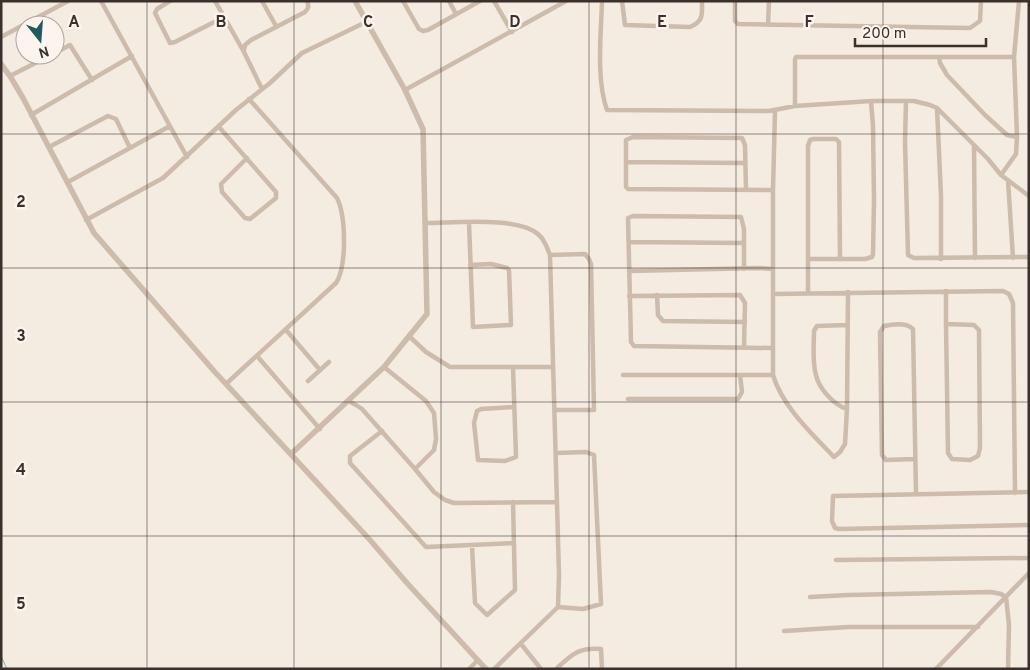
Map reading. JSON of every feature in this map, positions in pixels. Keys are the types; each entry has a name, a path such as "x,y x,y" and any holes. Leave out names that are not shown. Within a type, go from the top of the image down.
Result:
{"street":[{"path":"1,38 68,1"},
{"path":"102,1 187,157"},
{"path":"170,1 157,9 155,13 170,43 224,17"},
{"path":"215,1 262,88"},
{"path":"262,1 276,26"},
{"path":"244,52 247,42 305,12 309,5 307,1"},
{"path":"291,454 320,429 384,367 427,314 423,129 405,90 355,1"},
{"path":"403,1 419,29 423,32 480,1"},
{"path":"449,1 456,14"},
{"path":"494,1 512,32"},
{"path":"405,90 566,1"},
{"path":"602,1 602,89 607,110 775,111 795,106 871,101 921,103 937,108 1001,174 1029,196"},
{"path":"622,1 625,25 690,27 698,24 702,18 702,1"},
{"path":"735,1 735,21 738,24 970,28 980,21 981,1"},
{"path":"768,25 769,1"},
{"path":"1001,174 1016,154 1014,57 1019,1"},
{"path":"86,220 163,178 302,53 366,22"},
{"path":"65,48 70,45 92,80"},
{"path":"31,114 132,56"},
{"path":"795,106 796,57 1014,57"},
{"path":"939,57 940,63 947,75 985,115 1007,135 1017,137"},
{"path":"1,64 10,76 31,114 94,233 179,332 486,669"},
{"path":"10,76 31,65"},
{"path":"226,383 317,302 339,278 342,270 340,203 334,193 249,99"},
{"path":"808,259 865,259 872,257 874,200 871,101"},
{"path":"906,101 904,142 908,255 914,258 941,259 1029,257"},
{"path":"937,108 941,196 941,259"},
{"path":"775,111 773,375 784,400 834,457 845,444 848,292"},
{"path":"49,148 108,116 116,119 130,148"},
{"path":"68,182 170,126"},
{"path":"219,127 276,192 276,198 250,219 245,218 222,192 221,184 246,158"},
{"path":"746,190 744,141 740,138 633,137 626,140 626,187 628,189 746,190 773,190"},
{"path":"808,293 808,146 810,140 816,138 836,139 840,146 840,258"},
{"path":"974,145 975,258"},
{"path":"626,162 745,163"},
{"path":"1008,180 1013,258"},
{"path":"744,269 743,220 740,216 631,217 628,220 630,342 634,346 772,348"},
{"path":"426,223 508,223 538,233 550,255 558,502 558,607 494,669"},
{"path":"469,223 470,266 473,327 510,326 509,270 491,264 470,266"},
{"path":"629,242 744,243"},
{"path":"550,255 585,254 591,264 594,410 555,410"},
{"path":"629,271 773,270"},
{"path":"773,294 946,290 1003,291 1009,294 1013,300 1015,493"},
{"path":"946,290 946,324 948,456 952,459 970,460 979,455 980,448 979,330 974,325 946,324"},
{"path":"629,296 737,294 745,300 744,348"},
{"path":"657,295 658,314 663,321 745,322"},
{"path":"914,459 890,461 886,460 882,455 880,332 884,326 901,324 908,325 912,329 916,494"},
{"path":"847,325 817,326 814,331 817,379 836,404 847,409"},
{"path":"286,330 320,370"},
{"path":"410,337 432,356 450,367 553,366"},
{"path":"257,356 320,429"},
{"path":"308,381 329,362"},
{"path":"384,367 426,401 434,413 436,439 434,450 415,468"},
{"path":"513,367 516,458 505,461 478,460 474,422 477,411 481,409 514,407"},
{"path":"623,375 773,375"},
{"path":"628,400 738,399 742,392 740,375"},
{"path":"348,401 362,409 434,492 445,500 454,503 558,502"},
{"path":"382,431 350,456 350,463 426,547 514,543"},
{"path":"556,453 586,452 594,455 601,604 583,609 558,607"},
{"path":"1029,492 833,496 833,525 839,529 1029,525"},
{"path":"472,546 475,603 487,615 515,590 513,502"},
{"path":"836,560 1029,558"},
{"path":"936,669 1029,573"},
{"path":"810,597 991,592 1001,594 1006,598 1009,625 1008,669"},
{"path":"784,631 858,626 978,627"},
{"path":"521,644 541,669"},
{"path":"556,669 572,653 588,648 601,649 602,669"},
{"path":"469,669 478,660"}],"waterway":[{"path":"1,656 7,669"}]}
